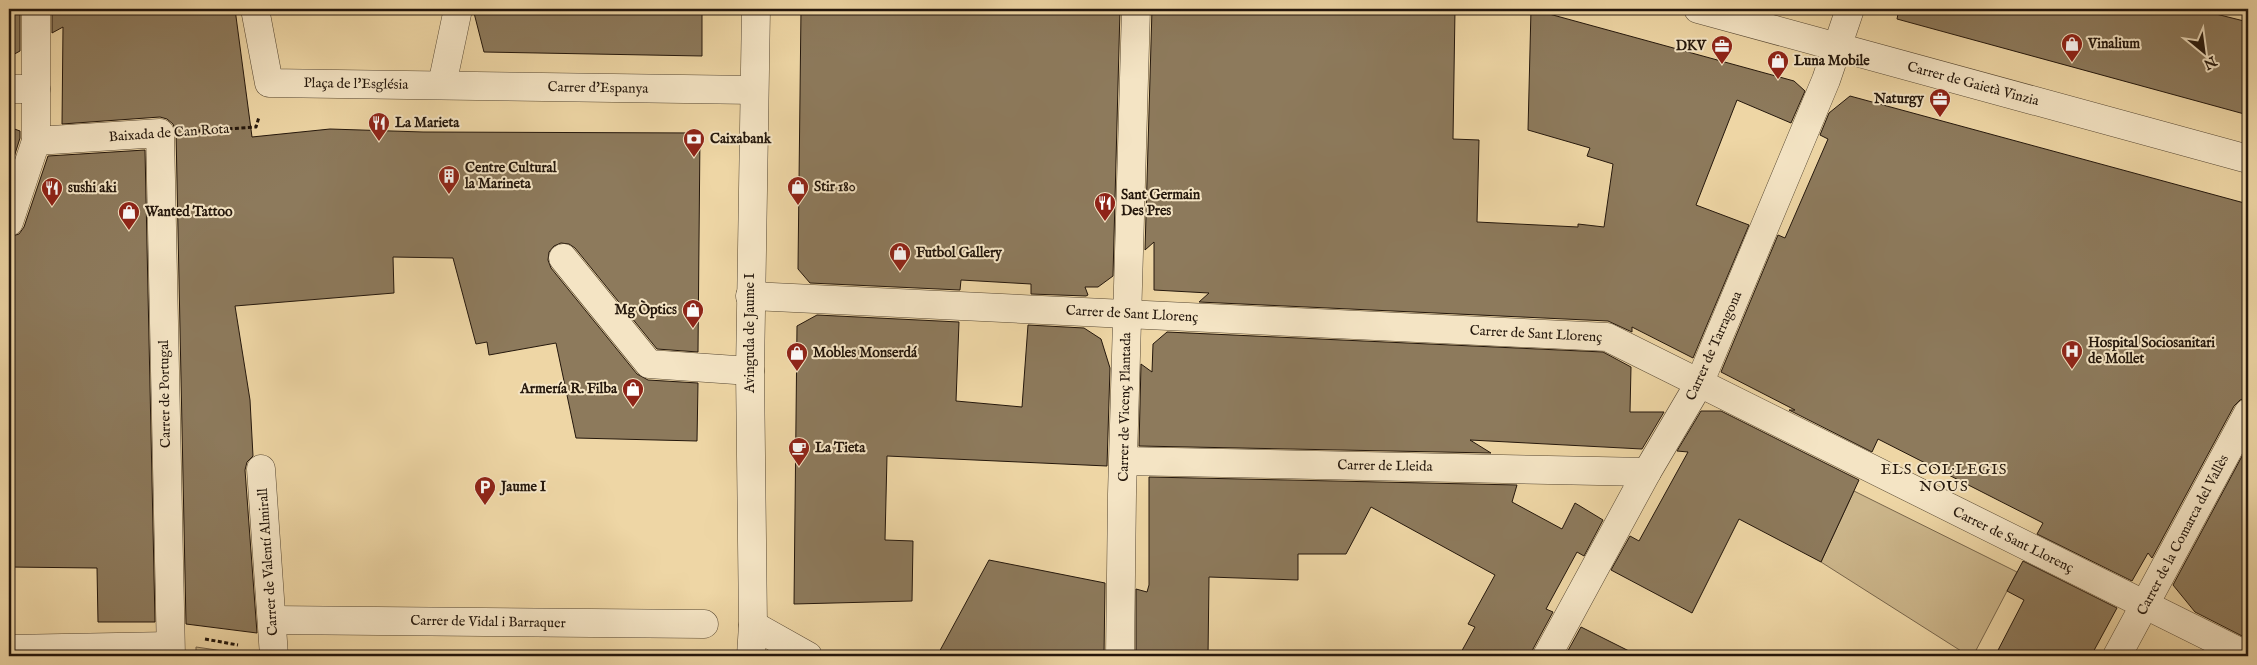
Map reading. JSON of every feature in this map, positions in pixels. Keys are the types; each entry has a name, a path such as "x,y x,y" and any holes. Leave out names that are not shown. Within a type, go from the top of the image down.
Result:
{"street":[{"path":"9,222 36,141 36,9"},
{"path":"255,9 269,83"},
{"path":"442,85 458,9"},
{"name":"Avinguda de Jaume I","path":"750,656 753,625 750,296 756,9"},
{"name":"Carrer de Vicenç Plantada","path":"1120,656 1136,9"},
{"name":"Carrer de Gaietà Vinzia","path":"1698,9 2248,159"},
{"name":"Carrer de Tarragona","path":"1547,656 1647,472 1700,384 1838,48 1850,9"},
{"name":"Plaça de l'Església","path":"269,83 442,85"},
{"name":"Carrer d'Espanya","path":"442,85 754,90"},
{"path":"9,89 36,89"},
{"name":"Baixada de Can Rota","path":"36,141 160,133"},
{"name":"Carrer de Portugal","path":"160,133 170,651"},
{"path":"564,258 650,364 750,372"},
{"name":"Carrer de Sant Llorenç","path":"750,296 1607,337 2144,606 2248,656"},
{"name":"Carrer de la Comarca del Vallès","path":"2116,656 2248,413"},
{"name":"Carrer de Lleida","path":"1124,461 1647,472"},
{"name":"Carrer de Valentí Almirall","path":"261,469 274,654"},
{"name":"Carrer de Vidal i Barraquer","path":"272,620 704,624"},
{"path":"753,625 765,656"},
{"path":"753,625 808,656"},
{"path":"9,649 170,651"}],"path":[{"name":"Baixada de Can Rota","path":"160,133 256,127 269,83"},
{"path":"170,651 194,637 274,654"}],"shaded area":[{"path":"1854,491 2017,572 1973,656 1969,656 1821,562"},
{"path":"196,647 258,656 196,656"}],"building":[{"path":"9,9 20,9 20,51 9,57"},
{"path":"52,9 235,9 252,137 330,129 423,132 700,133 698,352 657,349 575,248 569,244 561,243 554,246 549,252 548,260 551,268 637,374 648,380 698,383 697,441 576,438 556,343 489,355 487,342 476,344 453,258 393,257 394,293 235,306 250,400 253,456 247,462 245,470 257,633 186,624 176,132 173,124 167,119 160,117 62,124 63,27 52,33"},
{"path":"473,9 702,9 702,56 484,52"},
{"path":"801,9 1120,9 1113,276 1098,287 1085,287 1088,295 1086,296 1031,294 1031,284 961,280 960,290 810,283 798,269"},
{"path":"1152,9 1455,9 1453,139 1479,140 1477,222 1578,227 1578,224 1604,227 1613,164 1587,156 1590,148 1528,130 1531,9 1794,81 1805,91 1791,123 1737,100 1696,205 1749,225 1693,358 1632,327 1632,332 1608,321 1199,302 1209,293 1154,290 1154,242 1145,250"},
{"path":"1899,9 2196,9 2248,22 2248,115 1897,19"},
{"path":"1850,96 2248,204 2248,397 2240,400 2234,406 2152,558 2148,553 2132,581 2037,534 2043,523 1878,439 1872,452 1789,410 1795,410 1721,372 1778,235 1785,238 1828,139 1820,135 1829,113"},
{"path":"9,127 20,131 20,138 9,173"},
{"path":"145,150 155,622 98,622 97,568 9,567 9,237 19,234 24,227 48,156"},
{"path":"817,315 959,322 956,401 1022,407 1028,325 1084,328 1101,339 1110,368 1107,466 887,456 885,540 913,541 912,601 794,604 797,326"},
{"path":"1167,332 1603,352 1631,367 1630,412 1664,412 1642,449 1470,440 1491,453 1139,446 1141,364 1152,372 1153,344"},
{"path":"1701,411 1721,411 1859,480 1821,562 1739,519 1692,613 1611,570 1630,536 1639,541 1688,452 1677,451"},
{"path":"2248,445 2248,639 2195,612 2173,585"},
{"path":"1149,477 1517,485 1512,502 1562,529 1575,503 1603,520 1584,556 1577,552 1546,609 1553,612 1531,656 1459,656 1475,627 1468,624 1495,575 1371,507 1346,554 1298,554 1298,580 1209,577 1208,656 1136,656 1136,589 1147,592 1149,585"},
{"path":"989,560 1105,583 1104,656 937,656"},
{"path":"2023,561 2117,608 2091,656 1995,656 2024,600 2007,591"},
{"path":"1581,627 1639,656 1565,656"}],"place":[{"name":"Vinalium","path":"2072,63"},
{"name":"DKV","path":"1722,65"},
{"name":"Luna Mobile","path":"1778,80"},
{"name":"Naturgy","path":"1940,118"},
{"name":"La Marieta","path":"379,142"},
{"name":"Caixabank","path":"694,158"},
{"name":"Centre Cultural la Marineta","path":"449,195"},
{"name":"Stir 180","path":"798,206"},
{"name":"sushi aki","path":"52,207"},
{"name":"Sant Germain Des Pres","path":"1105,222"},
{"name":"Wanted Tattoo","path":"129,231"},
{"name":"Futbol Gallery","path":"900,272"},
{"name":"Mg Òptics","path":"693,329"},
{"name":"Hospital Sociosanitari de Mollet","path":"2072,370"},
{"name":"Mobles Monserdá","path":"797,372"},
{"name":"Armería R. Filba","path":"633,408"},
{"name":"La Tieta","path":"799,467"},
{"name":"Jaume I","path":"485,506"}],"district":[{"name":"ELS COL·LEGIS NOUS","path":"1944,478"}]}
